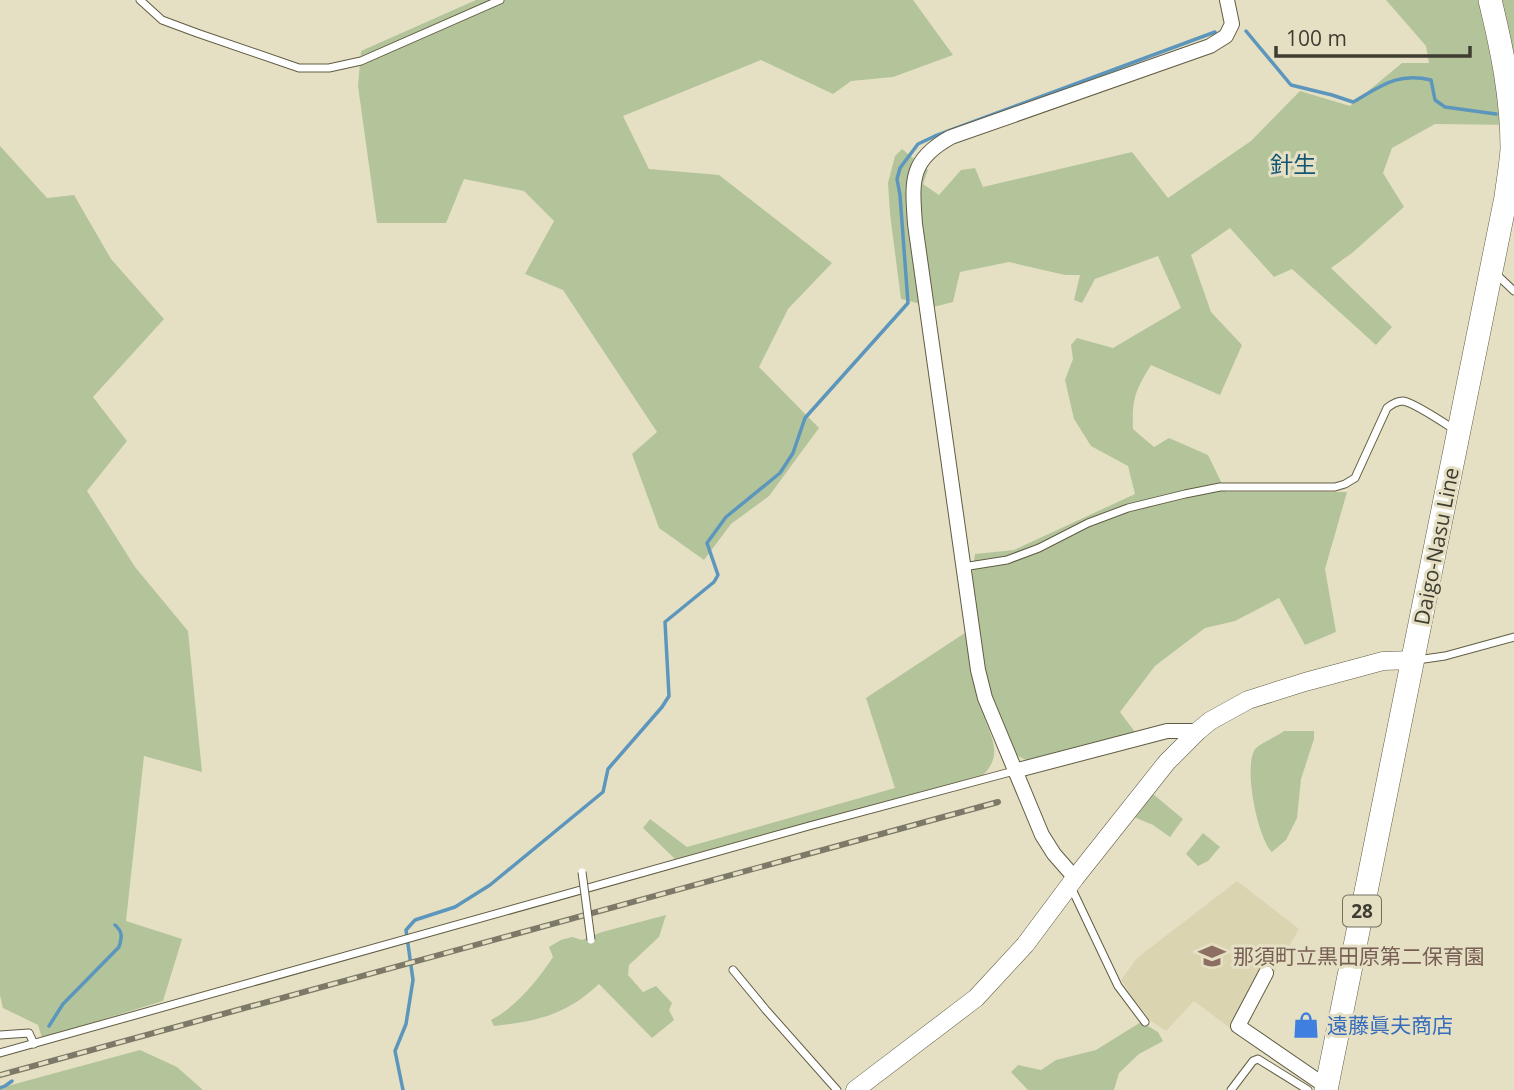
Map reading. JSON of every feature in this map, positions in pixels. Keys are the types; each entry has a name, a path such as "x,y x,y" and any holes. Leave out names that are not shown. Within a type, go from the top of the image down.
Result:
{"main road":[{"name":"Daigo-Nasu Line","path":"1320,1089 1413,660 1506,197 1512,150 1509,92 1490,0"}],"street":[{"path":"1073,881 1042,835 1014,771 980,679 915,225 914,176 921,161 933,147 951,137 1210,46 1226,36 1231,24 1227,0"},
{"path":"855,1090 976,998 1025,945 1167,762 1198,731 1229,709 1248,700 1383,661 1413,660"},
{"path":"1014,771 1167,731 1198,731"},
{"path":"1266,973 1238,1026 1320,1089"}],"lane":[{"path":"140,0 162,20 299,68 329,68 361,61 500,0"},
{"path":"1492,271 1514,291"},
{"path":"962,567 1007,561 1088,523 1128,508 1185,494 1220,487 1335,487 1345,484 1354,478 1387,408 1393,403 1403,401 1459,432"},
{"path":"1413,660 1432,659 1514,637"},
{"path":"0,1053 796,829 1014,771"},
{"path":"582,872 591,940"},
{"path":"1073,881 1118,986 1145,1022"},
{"path":"733,970 837,1090"},
{"path":"0,1035 29,1033 34,1044"},
{"path":"1231,1090 1258,1059 1320,1089"}],"shaded area":[{"name":"那須町立黒田原第二保育園","path":"1237,881 1299,929 1238,1034 1194,1001 1166,1031 1151,1021 1121,980 1137,958"}],"green space":[{"path":"476,0 913,0 953,55 893,77 851,81 833,94 761,60 623,116 649,169 719,175 832,263 788,309 759,367 819,428 769,496 731,524 704,560 659,528 632,454 657,432 563,290 525,274 554,221 524,191 464,179 446,223 377,223 358,86 361,51"},
{"path":"1386,0 1514,0 1514,125 1435,124 1392,148 1383,173 1404,207 1331,268 1392,327 1376,345 1292,269 1274,277 1230,228 1191,255 1211,312 1242,345 1220,395 1151,365 1138,389 1133,410 1133,429 1154,447 1169,438 1208,455 1226,492 1347,492 1325,569 1336,632 1305,645 1279,598 1235,621 1205,628 1155,666 1120,712 1135,732 1030,762 1014,754 996,714 985,719 993,741 994,755 983,775 675,859 643,828 650,819 687,847 895,788 866,698 977,625 972,574 975,554 1014,550 1135,494 1128,466 1091,446 1074,419 1065,380 1073,359 1071,345 1077,338 1113,348 1181,308 1158,256 1095,279 1082,303 1074,300 1080,275 1065,275 1009,262 960,272 953,302 933,307 901,299 888,183 895,156 902,149 928,170 923,184 939,195 961,170 975,168 983,187 1132,152 1168,198 1251,141 1300,91 1350,106 1402,63 1429,63 1426,46"},
{"path":"0,146 47,198 74,195 111,259 164,319 93,397 127,441 87,491 135,567 188,631 202,772 144,756 126,921 182,939 163,1001 42,1038 38,1025 3,1008 0,995"},
{"path":"1284,731 1314,731 1314,739 1301,779 1297,818 1286,840 1272,852 1257,818 1251,785 1252,757 1256,748"},
{"path":"1153,794 1183,819 1170,837 1153,825 1134,817"},
{"path":"1203,833 1220,847 1208,861 1198,866 1186,854"},
{"path":"666,915 659,937 629,965 628,975 643,992 656,986 672,1003 669,1010 674,1020 652,1038 599,984 575,1003 551,1015 494,1026 491,1020 518,1000 547,966 553,957 549,947 561,940 572,937 582,940"},
{"path":"1141,1022 1158,1032 1163,1041 1139,1054 1119,1073 1114,1090 1028,1090 1011,1072 1018,1065 1041,1070 1056,1060 1096,1050"},
{"path":"140,1050 177,1067 203,1090 0,1090 0,1088"}],"waterway":[{"path":"1246,31 1291,85 1353,102 1390,82 1419,78 1431,80 1435,100 1445,107 1496,114"},
{"path":"403,1090 395,1051 406,1024 413,980 406,930 415,920 455,907 490,885 603,792 608,769 662,707 669,696 665,622 714,582 718,575 707,543 726,517 780,473 793,453 805,418 908,303 897,179 900,168 918,144 1215,32"},
{"path":"49,1026 63,1004 119,947 121,935 115,925"},
{"path":"0,1088 12,1081"}],"railway":[{"path":"0,1075 998,802"}],"place":[{"name":"那須町立黒田原第二保育園","path":"1212,956"},
{"name":"遠藤眞夫商店","path":"1306,1025"}],"district":[{"name":"針生","path":"1293,164"}]}
